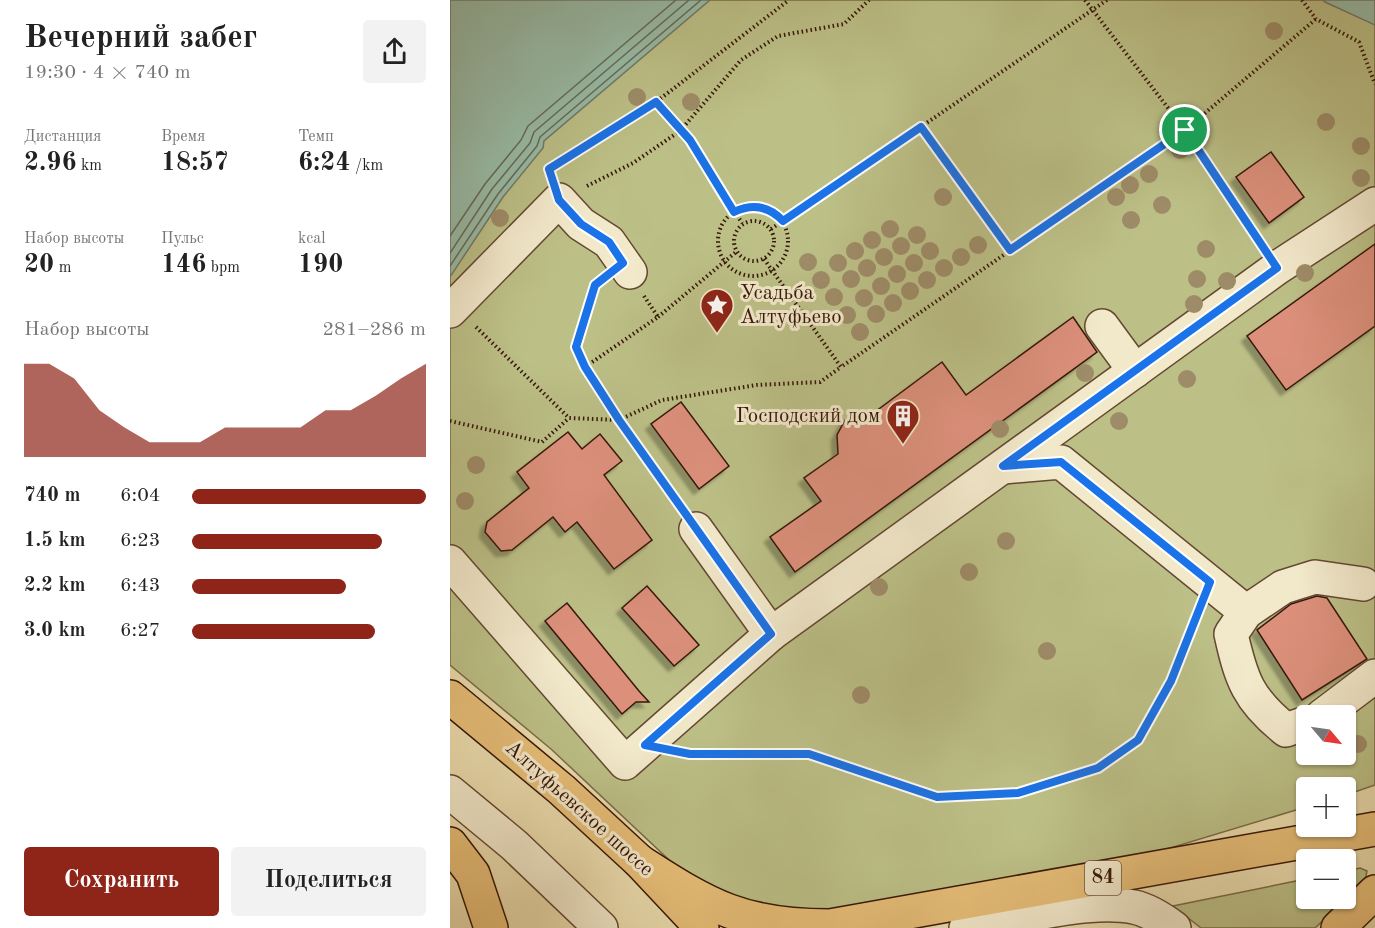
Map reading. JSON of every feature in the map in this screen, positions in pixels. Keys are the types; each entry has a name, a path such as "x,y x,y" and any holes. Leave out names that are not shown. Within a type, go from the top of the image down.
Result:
{"main road":[{"name":"Алтуфьевское шоссе","path":"450,697 562,790 639,861 702,928"},
{"name":"84","path":"639,861 697,899 743,918 788,926 830,926 1375,829"},
{"path":"450,844 473,874 491,928"},
{"path":"1338,928 1375,892"}],"street":[{"path":"463,319 559,200 581,224 609,242 627,267"},
{"path":"450,562 625,763 771,634 1277,268 1375,204"},
{"path":"1102,326 1135,371"},
{"path":"1003,466 1061,462 1246,612"},
{"path":"696,529 771,634"},
{"path":"1296,726 1286,730 1267,716 1241,678 1231,634 1246,612 1283,587 1315,577 1363,584"},
{"path":"1337,705 1375,676"},
{"path":"450,792 514,845 601,928"},
{"path":"966,928 1097,904 1135,907 1161,918 1174,928"}],"path":[{"path":"789,0 656,102 549,169 559,200 633,163 680,131 741,60 778,36 844,24 869,0"},
{"path":"1085,0 1185,130 1277,268"},
{"path":"771,229 1107,0"},
{"path":"1302,0 1316,19 1359,42 1375,84"},
{"path":"463,319 569,418 619,420 662,400 757,385 820,382 1185,130 1316,19"},
{"path":"656,102 690,140 742,223"},
{"path":"921,127 1010,250"},
{"path":"755,206 775,213 783,221 789,243 781,264 773,271 762,276 740,275 723,260 719,250 720,228 734,212 755,206"},
{"path":"752,220 763,222 771,229 775,240 772,251 764,259 754,262 744,260 736,252 733,242 735,231 742,223 752,220"},
{"path":"585,367 658,317 723,260 736,252"},
{"path":"764,259 841,368"},
{"path":"658,317 627,267 595,285 576,347 585,367 619,420 696,529"},
{"path":"450,421 542,442 569,418"},
{"path":"645,745 690,754 809,754 937,797 1018,793 1098,768 1138,740 1171,681 1210,582"}],"green space":[{"path":"450,0 1375,0 1375,785 1356,792 1356,777 1296,777 1296,810 1104,868 812,912 763,915 699,888 551,749 450,665"},
{"path":"1356,869 1367,871 1365,881 1356,889"},
{"path":"1296,881 1296,909 1335,909 1315,928 1201,928 1173,906"}],"water":[{"path":"450,0 710,0 544,141 543,148 503,197 450,277"},
{"path":"1323,0 1375,0 1375,25 1325,2"}],"building":[{"path":"1271,152 1304,197 1269,223 1236,177"},
{"path":"1375,244 1375,326 1286,390 1247,336"},
{"name":"Господский дом","path":"1073,317 1097,352 795,572 770,537 821,501 804,478 838,454 837,435 845,420 853,417 868,417 942,362 966,395"},
{"path":"681,402 729,466 699,489 651,424"},
{"path":"568,432 582,449 600,434 622,461 604,475 652,540 614,569 577,522 565,532 553,517 512,550 501,551 485,532 487,522 529,488 517,472"},
{"path":"647,586 699,645 674,666 622,608"},
{"path":"1317,596 1327,598 1367,659 1302,700 1257,630 1291,604"},
{"path":"567,603 649,702 636,702 622,714 545,621"}],"place":[{"name":"Усадьба Алтуфьево","path":"717,334"},
{"name":"Господский дом","path":"903,445"}],"route":[{"path":"656,102 690,140 734,212 744,207 766,208 783,221 921,127 1010,250 1185,130 1277,268 1003,466 1061,462 1210,582 1171,681 1138,740 1098,768 1018,793 937,797 809,754 690,754 645,745 771,634 619,420 585,367 576,347 595,285 623,263 609,242 581,224 559,200 549,169 656,102"}]}
